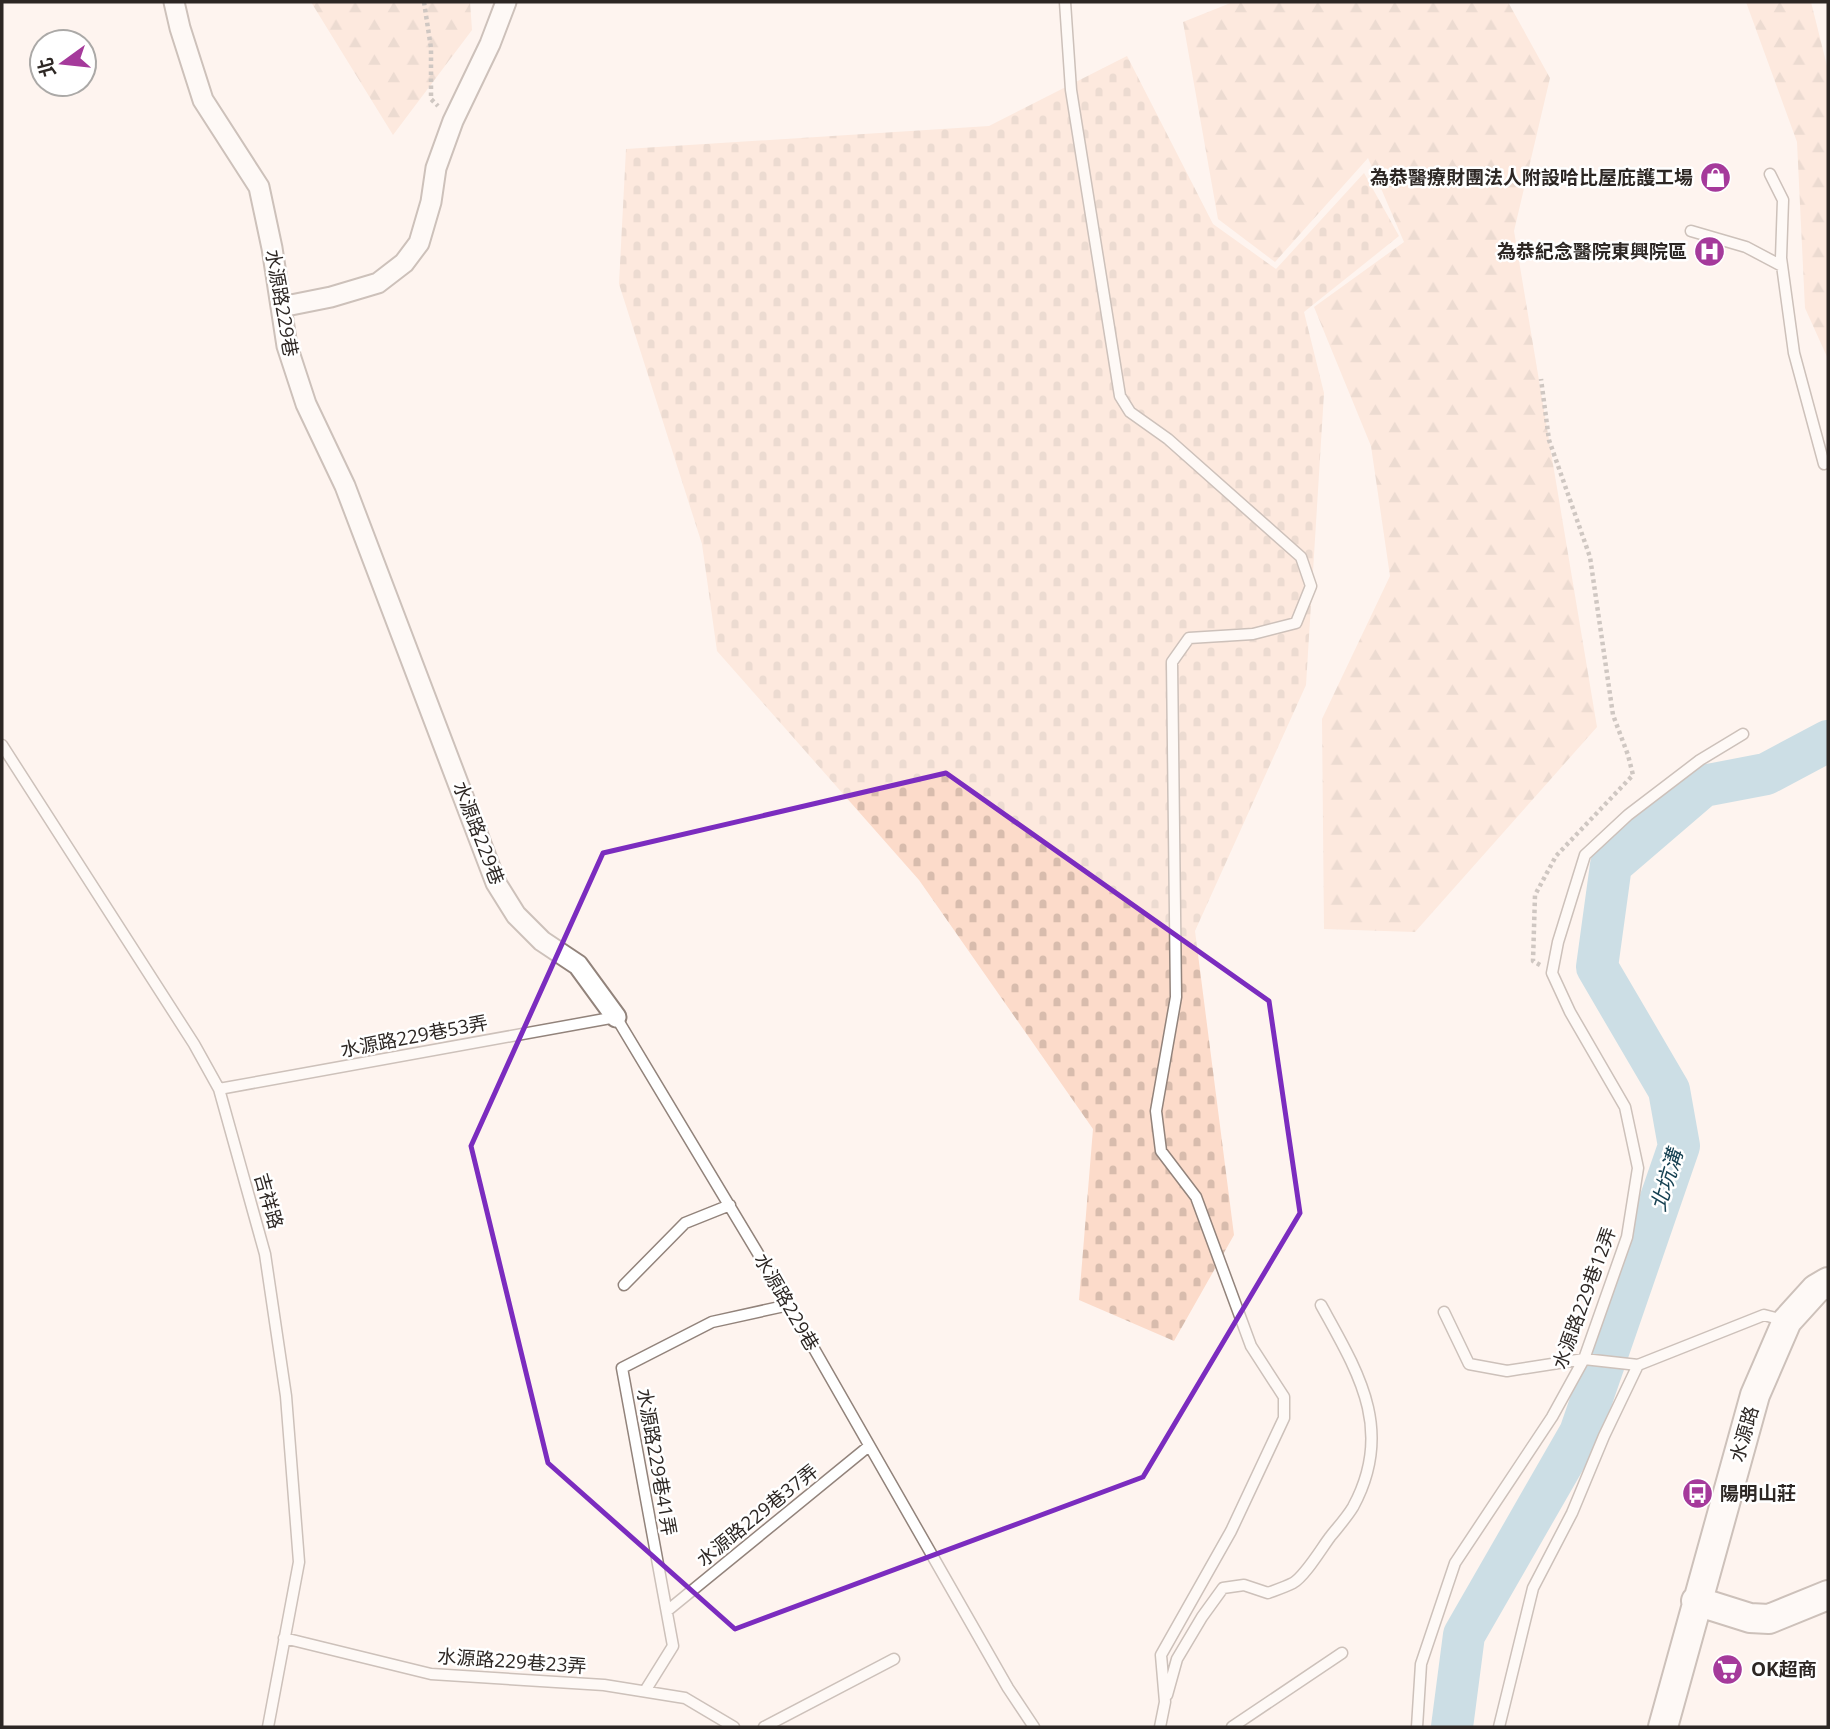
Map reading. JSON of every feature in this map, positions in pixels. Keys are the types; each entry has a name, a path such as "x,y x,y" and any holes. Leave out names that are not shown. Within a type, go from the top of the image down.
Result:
{"street":[{"name":"水源路229巷","path":"174,2 203,100 259,187 272,248 287,346 306,404 345,486 496,883 516,915 542,941 579,965 616,1017"},
{"path":"281,307 331,297 378,283 404,263 419,243 431,202 436,168 453,121 490,44 506,2"},
{"name":"水源路","path":"1663,1727 1755,1395 1787,1321 1816,1289 1828,1282"},
{"path":"1696,1601 1750,1618 1769,1619 1828,1595"}],"lane":[{"path":"1065,2 1070,90 1120,396 1130,412 1168,439 1301,557 1311,586 1296,622 1253,634 1189,638 1172,662 1176,997 1157,1111 1161,1151 1196,1197 1251,1346 1284,1397 1284,1418 1231,1531 1161,1655 1165,1702"},
{"path":"1770,174 1783,200 1782,266 1794,353 1824,464 1828,463"},
{"path":"1691,231 1746,247 1782,266"},
{"path":"1552,973 1558,942 1585,855 1628,815 1700,760 1743,734"},
{"name":"吉祥路","path":"2,745 194,1044 219,1089 265,1254 286,1396 299,1562 268,1727"},
{"name":"水源路229巷12弄","path":"1416,1727 1421,1664 1455,1563 1552,1417 1584,1359 1627,1237 1638,1168 1625,1107 1570,1012 1552,973"},
{"name":"水源路229巷53弄","path":"219,1089 616,1017"},
{"name":"水源路229巷","path":"616,1017 789,1305 1008,1688 1034,1727"},
{"path":"624,1285 685,1223 730,1205"},
{"name":"水源路229巷41弄","path":"645,1691 673,1646 622,1368 712,1322 789,1305"},
{"path":"1160,1727 1177,1659 1223,1588 1244,1585 1268,1593 1295,1581 1352,1509 1364,1485 1370,1461 1372,1434 1367,1401 1359,1376 1321,1305"},
{"path":"1444,1312 1469,1364 1507,1371 1584,1359 1638,1366 1763,1315 1787,1321"},
{"path":"1499,1727 1533,1588 1572,1514 1604,1436 1638,1366"},
{"name":"水源路229巷37弄","path":"667,1611 869,1446"},
{"name":"水源路229巷23弄","path":"284,1638 432,1674 604,1685 685,1698 734,1727"},
{"path":"1231,1727 1342,1653"},
{"path":"764,1727 894,1659"}],"path":[{"path":"424,2 431,48 431,99 453,121"},
{"path":"1541,379 1549,440 1590,556 1613,715 1633,775 1556,856 1535,895 1533,961 1552,973"}],"highlighted area":[{"path":"946,773 1269,1001 1300,1213 1143,1477 735,1629 548,1463 471,1146 603,853"}],"green space":[{"path":"311,2 470,2 472,30 393,135"},
{"path":"1233,2 1508,2 1550,78 1514,231 1597,727 1415,932 1324,929 1322,719 1390,576 1371,446 1314,307 1404,242 1368,158 1275,262 1218,219 1183,22"},
{"path":"1746,2 1811,2 1828,70 1828,359 1805,308 1797,142"},
{"path":"1127,56 1213,224 1276,269 1364,173 1399,236 1304,312 1324,393 1306,685 1195,931 1234,1235 1174,1341 1079,1300 1093,1129 919,880 717,651 702,544 619,284 626,149 989,126"}],"waterway":[{"name":"北坑溝","path":"1452,1727 1464,1635 1580,1433 1679,1146 1669,1090 1597,967 1611,865 1703,786 1766,774 1828,741"}],"place":[{"name":"為恭醫療財團法人附設哈比屋庇護工場","path":"1716,177"},
{"name":"為恭紀念醫院東興院區","path":"1710,251"},
{"name":"陽明山莊","path":"1697,1493"},
{"name":"OK超商","path":"1728,1669"}]}
